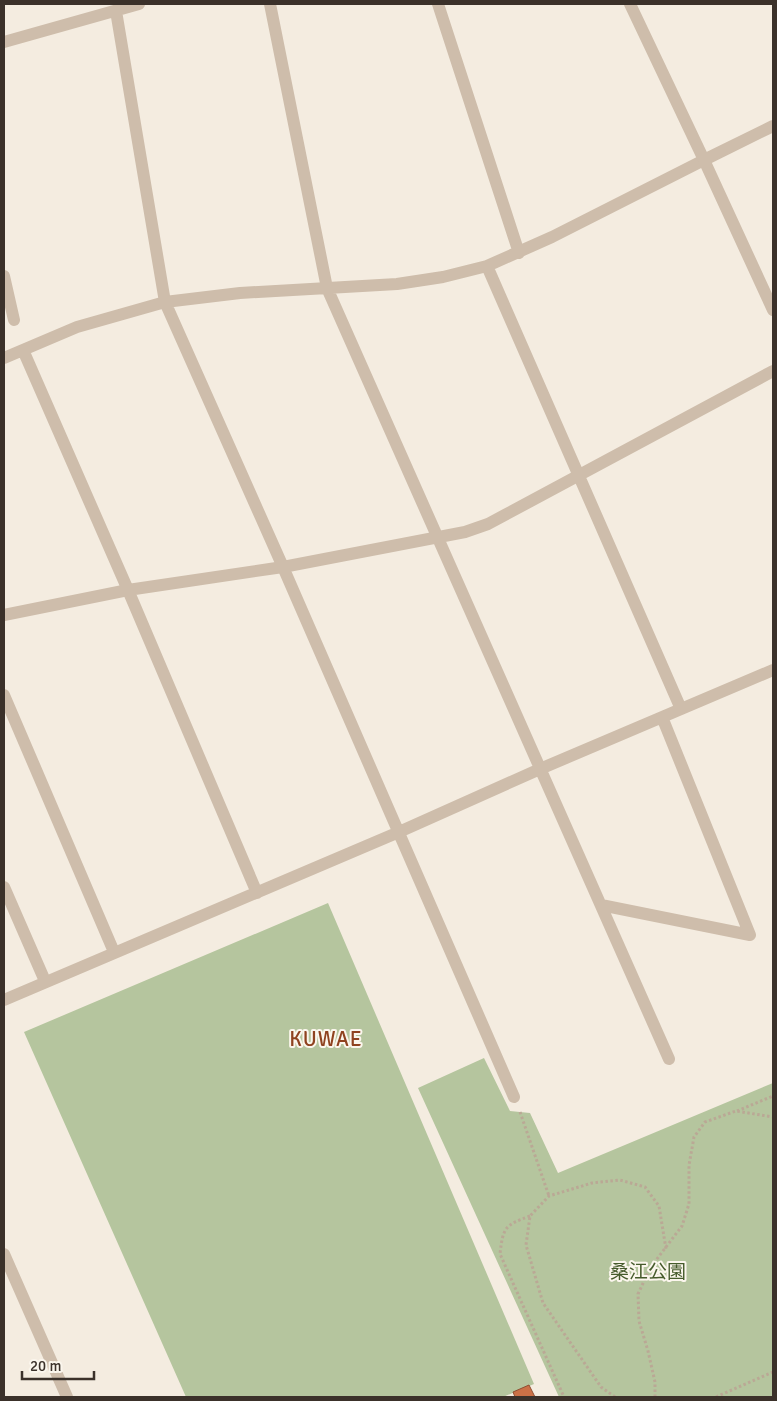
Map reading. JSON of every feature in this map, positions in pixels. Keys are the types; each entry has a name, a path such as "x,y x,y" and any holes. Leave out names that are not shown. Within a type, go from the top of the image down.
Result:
{"street":[{"path":"4,42 106,10 139,4"},
{"path":"270,4 327,288 669,1059"},
{"path":"438,4 519,253"},
{"path":"630,4 773,310"},
{"path":"106,10 165,302 284,567 514,1097"},
{"path":"4,358 77,327 165,302 240,293 397,284 443,277 487,266 519,253 773,126"},
{"path":"487,266 681,709"},
{"path":"4,276 14,320"},
{"path":"23,350 257,893"},
{"path":"4,615 128,590 284,567 438,539 465,532 488,524 773,371"},
{"path":"4,1000 773,670"},
{"path":"4,695 114,952"},
{"path":"601,906 750,935 662,717"},
{"path":"4,887 45,981"},
{"path":"4,1254 67,1397"}],"path":[{"path":"655,1397 655,1382 639,1322 638,1294 650,1268 682,1226 689,1204 689,1165 694,1137 706,1122 773,1096"},
{"path":"514,1097 549,1196"},
{"path":"736,1111 773,1118"},
{"path":"564,1397 500,1254 502,1234 511,1223 530,1216 549,1196 592,1183 620,1180 644,1187 659,1206 666,1249"},
{"path":"530,1216 526,1245 543,1303 601,1387 614,1397"},
{"path":"716,1397 773,1372"}],"green space":[{"path":"328,903 534,1384 503,1397 186,1397 24,1032"},
{"name":"桑江公園","path":"484,1058 510,1111 530,1113 558,1173 773,1083 773,1397 559,1397 418,1088"}],"building":[{"path":"529,1385 535,1397 515,1397 513,1392"}],"district":[{"name":"KUWAE","path":"326,1039"}]}
